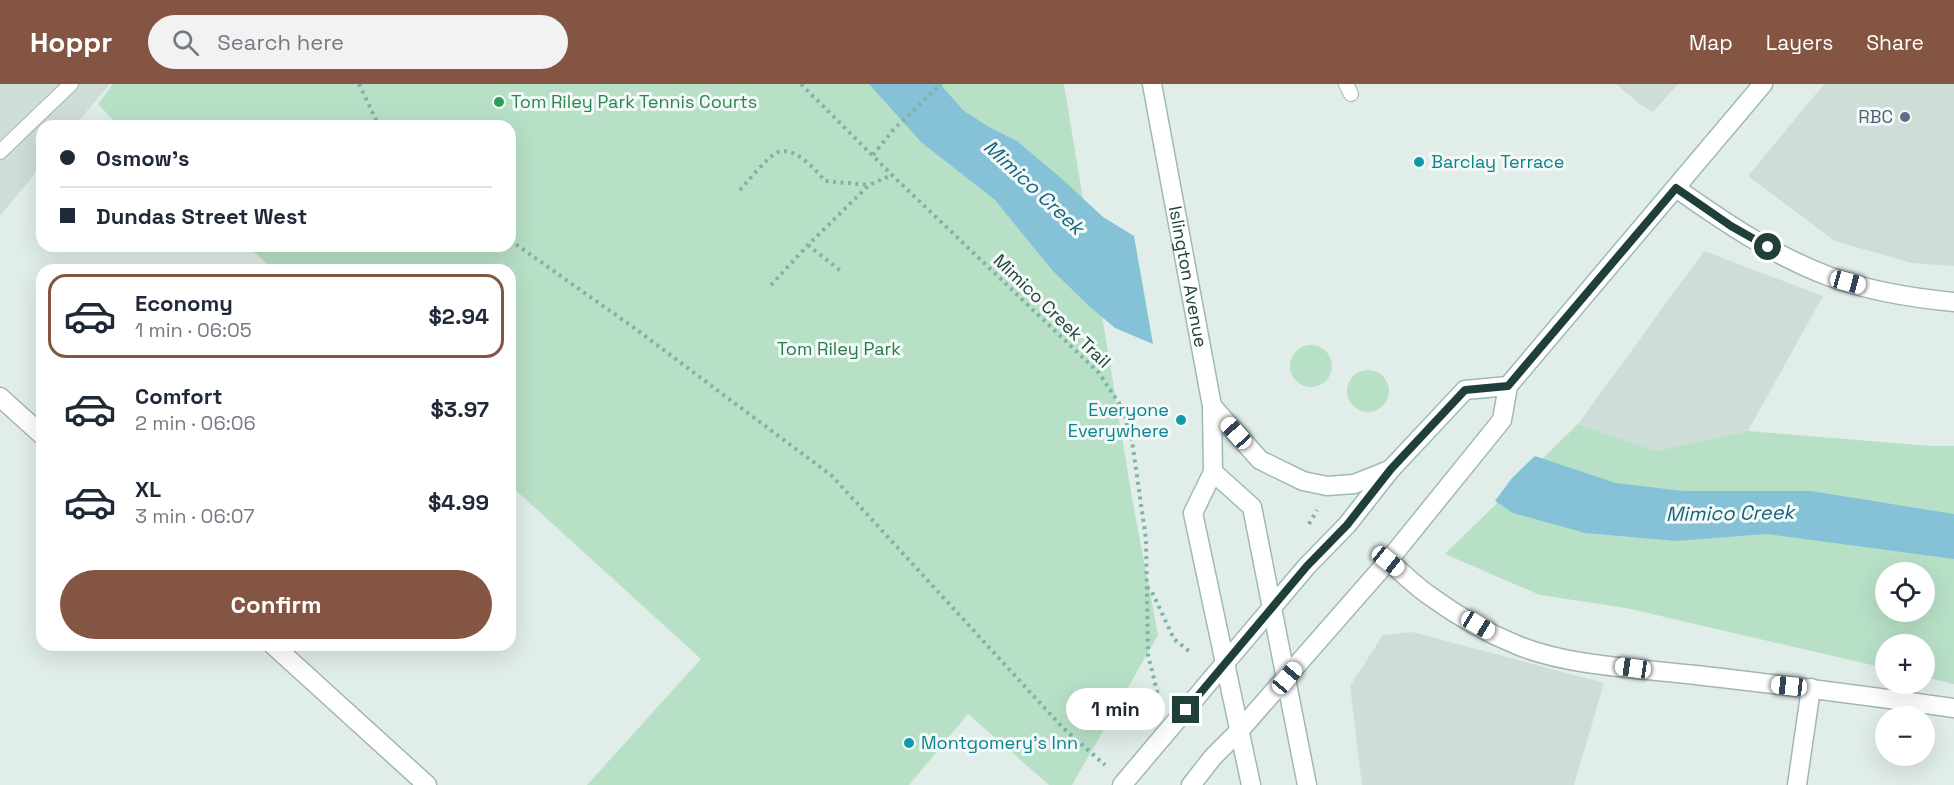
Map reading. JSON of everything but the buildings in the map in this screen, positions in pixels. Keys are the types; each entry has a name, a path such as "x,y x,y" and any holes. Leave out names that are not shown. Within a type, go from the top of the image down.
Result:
{"main road":[{"name":"Islington Avenue","path":"1152,84 1212,406 1213,472 1193,513 1251,785"},
{"path":"1191,785 1213,757 1287,678 1388,561 1502,420 1508,386 1763,84"},
{"path":"1676,188 1731,226 1787,257 1829,276 1906,297 1954,302"},
{"path":"1122,785 1307,566 1347,525 1391,469 1465,390 1508,386"},
{"path":"0,397 36,430"},
{"path":"1212,406 1260,460 1303,481 1327,486 1354,484 1391,469"},
{"path":"1213,472 1252,507 1307,785"},
{"path":"1388,561 1429,595 1492,633 1530,649 1566,659 1811,688 1954,708"},
{"path":"279,651 422,783"},
{"path":"1797,785 1811,688"}],"lane":[{"path":"0,152 71,84"}],"path":[{"path":"359,84 376,120"},
{"name":"Mimico Creek Trail","path":"801,84 892,175 1099,373 1119,403 1132,441 1146,539 1148,655 1158,695"},
{"path":"873,155 894,129 941,84"},
{"path":"740,190 776,153 786,151 808,162 825,181 869,185"},
{"path":"771,285 869,185 892,175"},
{"path":"516,244 637,330 832,476 1062,727 1107,767"},
{"path":"808,245 842,273"},
{"path":"1147,587 1152,592 1174,639 1190,652"}],"shaded area":[{"path":"0,84 110,84 79,120 36,120 36,172 0,216"},
{"path":"1616,84 1678,84 1653,112"},
{"path":"1824,84 1954,84 1954,266 1912,263 1835,241 1748,176"},
{"path":"1704,251 1823,296 1748,431 1656,451 1578,424"},
{"path":"1412,632 1604,683 1574,785 1362,785 1350,686 1383,635"}],"green space":[{"name":"Tom Riley Park","path":"113,84 1064,84 1132,498 1158,635 1072,785 1049,785 968,714 909,785 587,785 701,659 516,490 516,264 267,264 254,252 516,252 516,120 113,120 98,104"},
{"path":"1311,345 1326,351 1332,366 1326,381 1311,387 1296,381 1290,366 1296,351"},
{"path":"1368,370 1376,371 1383,376 1388,383 1388,399 1383,406 1376,411 1368,412 1360,411 1353,406 1348,399 1347,391 1348,383 1353,376 1360,371"},
{"path":"1578,424 1656,451 1748,431 1954,446 1954,684 1935,679 1935,634 1875,634 1875,666 1626,608 1540,595 1445,554"}],"water":[{"name":"Mimico Creek","path":"869,84 940,84 964,111 1017,141 1103,217 1134,236 1153,344 1115,328 1089,306 1052,270 995,200 921,142"},
{"name":"Mimico Creek","path":"1535,456 1616,483 1683,491 1811,491 1954,514 1954,559 1766,534 1676,541 1585,533 1513,513 1495,501 1512,478"}],"place":[{"name":"Tom Riley Park Tennis Courts","path":"499,102"},
{"name":"RBC","path":"1905,117"},
{"name":"Barclay Terrace","path":"1419,162"},
{"name":"Everyone Everywhere","path":"1181,420"},
{"name":"Montgomery's Inn","path":"909,743"}],"route":[{"path":"1186,710 1307,566 1347,525 1391,469 1465,390 1508,386 1676,188 1731,226 1768,247"}]}
